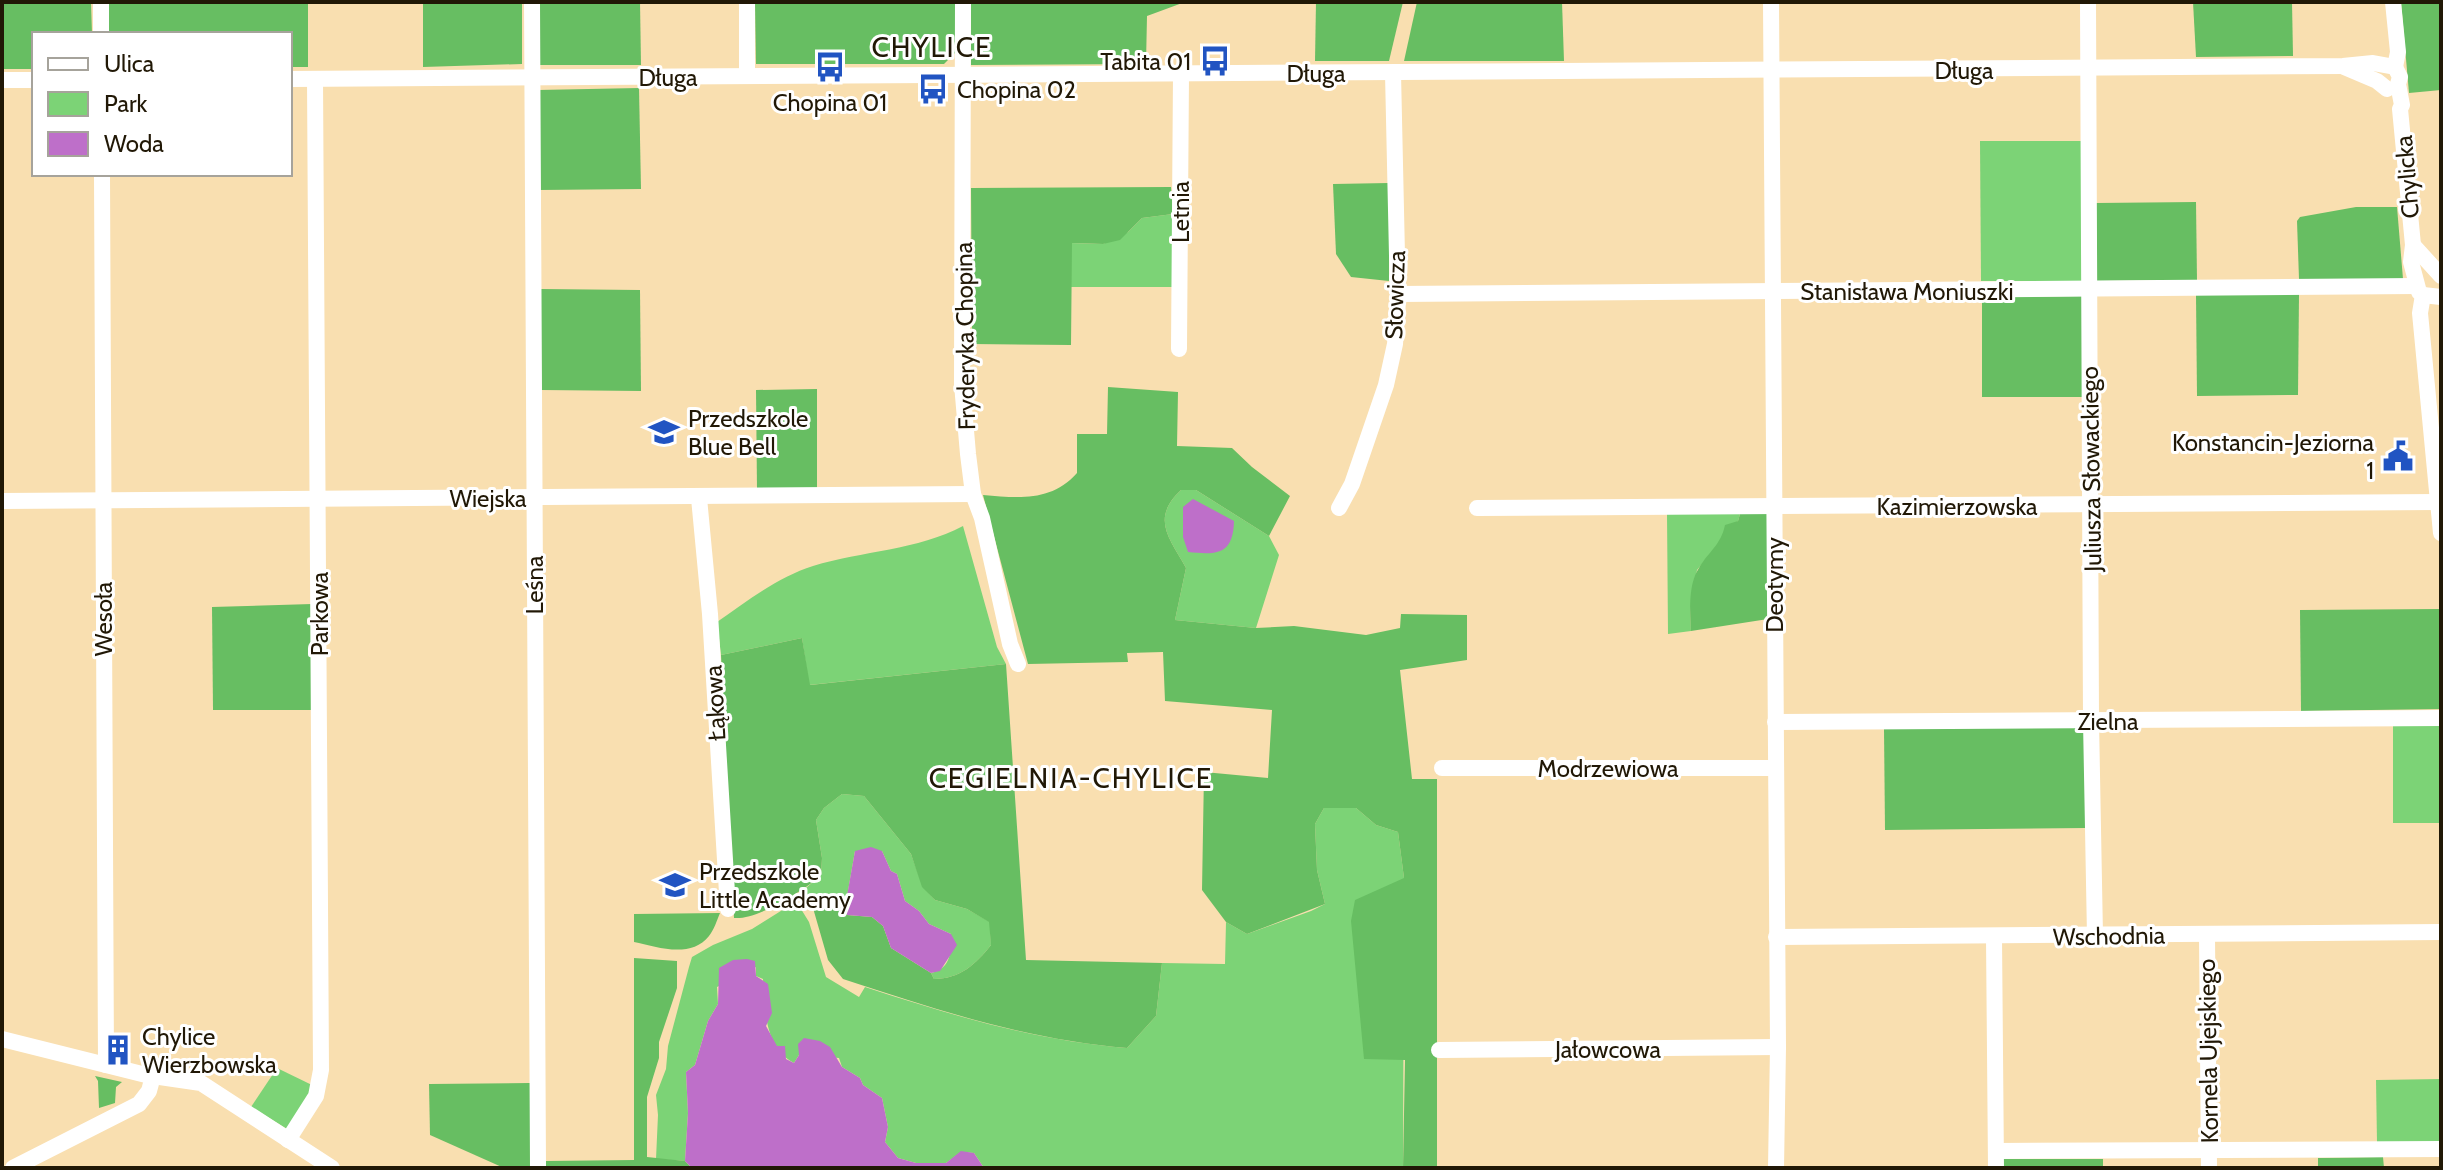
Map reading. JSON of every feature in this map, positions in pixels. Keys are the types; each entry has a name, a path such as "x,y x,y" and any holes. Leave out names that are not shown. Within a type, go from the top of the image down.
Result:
{"street":[{"path":"101,2 101,32"},
{"name":"Leśna","path":"532,2 538,1168"},
{"path":"747,2 747,76"},
{"name":"Fryderyka Chopina","path":"963,2 962,384 973,494 982,518 1010,644 1018,664"},
{"name":"Deotymy","path":"1771,2 1778,1047 1776,1168"},
{"name":"Juliusza Słowackiego","path":"2088,2 2095,936"},
{"name":"Chylicka","path":"2393,2 2398,52 2388,77 2402,101 2400,109 2413,245 2411,262 2429,290 2420,313 2441,533"},
{"name":"Długa","path":"292,79 2343,66 2388,77"},
{"name":"Słowicza","path":"1339,508 1352,484 1386,385 1395,344 1398,294 1393,73"},
{"name":"Letnia","path":"1179,349 1181,74"},
{"name":"Parkowa","path":"288,1140 316,1096 321,1070 315,79"},
{"path":"2,80 32,80"},
{"name":"Wesoła","path":"102,176 106,1065"},
{"name":"Chylicka","path":"2413,245 2437,273"},
{"path":"2429,290 2422,271 2437,273"},
{"name":"Stanisława Moniuszki","path":"1398,294 2429,290"},
{"name":"Wiejska","path":"2,501 973,494"},
{"name":"Łąkowa","path":"699,498 710,614 728,909"},
{"name":"Kazimierzowska","path":"1477,508 2438,502"},
{"name":"Zielna","path":"1775,722 2441,718"},
{"name":"Modrzewiowa","path":"1442,768 1775,768"},
{"name":"Wschodnia","path":"1776,937 2441,932"},
{"name":"Kornela Ujejskiego","path":"2207,935 2209,1160"},
{"path":"1994,937 1996,1160 2209,1160 2441,1149"},
{"path":"2,1039 153,1076 201,1083 332,1168"},
{"name":"Jałowcowa","path":"1439,1050 1778,1047"},
{"path":"13,1168 139,1104 145,1098 153,1076"}],"green space":[{"path":"2,2 91,2 92,32 32,32 32,69 2,69"},
{"path":"107,2 308,2 308,67 292,67 292,32 108,32"},
{"path":"423,2 522,2 522,64 423,67"},
{"path":"539,2 640,2 641,65 540,65"},
{"path":"755,2 956,2 956,52 944,64 756,64"},
{"path":"971,2 1185,2 1147,16 1146,64 971,65"},
{"path":"1316,2 1403,2 1389,61 1315,61"},
{"path":"1417,2 1562,2 1564,61 1404,61"},
{"path":"2193,2 2292,2 2293,56 2196,57"},
{"path":"2401,2 2441,2 2441,90 2409,93"},
{"path":"639,88 641,189 539,190 538,90"},
{"path":"1980,141 2081,141 2082,281 1981,281"},
{"path":"1389,183 1389,281 1351,277 1336,254 1333,184"},
{"path":"1171,187 1173,214 1142,218 1120,240 1103,244 1072,243 1071,345 972,344 971,188"},
{"path":"2196,202 2197,280 2097,281 2096,203"},
{"path":"2356,207 2397,207 2403,279 2299,279 2297,221 2300,217"},
{"path":"1173,214 1172,287 1071,287 1071,243 1103,244 1128,232 1142,218"},
{"path":"541,289 640,290 641,391 541,390"},
{"path":"2299,294 2298,395 2197,396 2196,295"},
{"path":"2082,296 2083,397 1982,397 1982,297"},
{"path":"1108,387 1178,392 1177,446 1232,448 1290,496 1269,536 1196,490 1181,490 1166,510 1165,520 1169,538 1186,568 1175,620 1256,628 1294,626 1366,635 1400,628 1401,614 1467,615 1467,660 1400,670 1412,779 1437,779 1437,1168 1403,1168 1405,1060 1364,1059 1351,921 1355,900 1404,878 1398,832 1376,825 1356,808 1324,808 1315,824 1317,870 1325,904 1247,934 1226,922 1202,890 1204,772 1268,778 1272,710 1165,701 1163,652 1127,653 1128,662 1028,664 983,495 1034,496 1067,482 1077,473 1077,434 1107,434"},
{"path":"817,389 817,489 757,490 756,390"},
{"path":"1181,490 1196,490 1269,536 1279,555 1256,628 1175,620 1186,568 1169,538 1165,520 1166,510"},
{"path":"1767,513 1768,619 1691,631 1690,598 1695,575 1721,538 1725,525 1738,521 1740,514"},
{"path":"1667,514 1740,514 1738,521 1724,532 1720,542 1697,570 1690,612 1691,631 1668,634"},
{"path":"963,526 997,647 1006,664 809,685 802,638 721,655 717,622 787,576 832,561 927,540"},
{"path":"312,604 312,710 213,710 212,607"},
{"path":"2439,609 2441,709 2301,711 2300,610"},
{"path":"802,638 810,685 1006,664 1026,960 1162,963 1156,1016 1127,1048 1018,1031 843,979 828,960 813,908 845,908 847,915 872,917 883,926 891,948 931,973 934,979 967,969 991,945 989,922 967,909 935,900 922,887 911,854 864,796 842,794 824,808 816,820 822,858 821,876 767,910 734,918 721,655"},
{"path":"2441,724 2441,823 2393,823 2393,725"},
{"path":"2085,727 2086,828 1885,830 1884,729"},
{"path":"842,794 864,796 911,854 923,887 935,900 967,909 990,922 991,945 967,969 934,979 931,973 943,967 949,958 951,934 929,924 919,911 905,901 897,874 891,871 882,851 855,851 845,908 813,907 803,900 799,894 821,875 822,858 816,820 824,808"},
{"path":"1324,808 1356,808 1376,825 1398,832 1404,878 1403,1168 984,1168 974,1153 961,1152 946,1163 916,1163 898,1158 885,1142 888,1127 882,1098 842,1067 839,1058 799,1055 794,1063 777,1047 768,1026 763,979 756,976 756,967 717,987 718,1004 708,1021 695,1065 686,1072 688,1113 685,1161 656,1159 656,1095 666,1069 668,1046 689,967 692,957 713,945 752,929 784,909 801,909 809,922 826,977 859,997 865,987 1027,1033 1127,1048 1156,1016 1162,963 1225,964 1226,922 1247,934 1325,904 1317,870 1315,824"},
{"path":"720,913 709,936 693,947 673,950 634,942 634,914"},
{"path":"634,958 677,961 677,988 659,1042 659,1058 647,1097 647,1157 685,1161 692,1168 546,1168 546,1161 634,1160"},
{"path":"277,1068 314,1086 287,1129 251,1107"},
{"path":"95,1076 122,1082 116,1087 115,1103 99,1108"},
{"path":"2441,1079 2441,1142 2377,1142 2376,1080"},
{"path":"530,1083 531,1168 504,1168 430,1135 429,1084"},
{"path":"2383,1157 2384,1168 2318,1168 2318,1158"},
{"path":"2003,1159 2103,1159 2103,1168 2003,1168"}],"water":[{"path":"1193,499 1234,521 1227,547 1215,552 1188,552 1183,537 1183,507"},
{"path":"871,847 882,851 891,871 897,874 905,901 919,911 929,924 951,934 957,945 940,971 931,973 891,948 883,926 872,917 847,915 845,907 855,851"},
{"path":"733,960 755,961 756,976 768,984 772,1013 766,1026 777,1046 785,1046 786,1059 794,1063 799,1055 798,1044 804,1038 830,1047 842,1067 882,1098 888,1127 885,1142 898,1158 916,1163 946,1163 961,1151 974,1153 984,1168 692,1168 685,1161 688,1113 686,1072 695,1065 708,1021 718,1004 719,968"}],"place":[{"name":"Tabita 01","path":"1215,61"},
{"name":"Chopina 01","path":"830,67"},
{"name":"Chopina 02","path":"933,89"},
{"name":"Przedszkole Blue Bell","path":"664,432"},
{"name":"Konstancin-Jeziorna 1","path":"2398,456"},
{"name":"Przedszkole Little Academy","path":"675,885"},
{"name":"Chylice Wierzbowska","path":"118,1050"}],"district":[{"name":"CHYLICE","path":"932,47"},
{"name":"CEGIELNIA-CHYLICE","path":"1071,778"}]}
